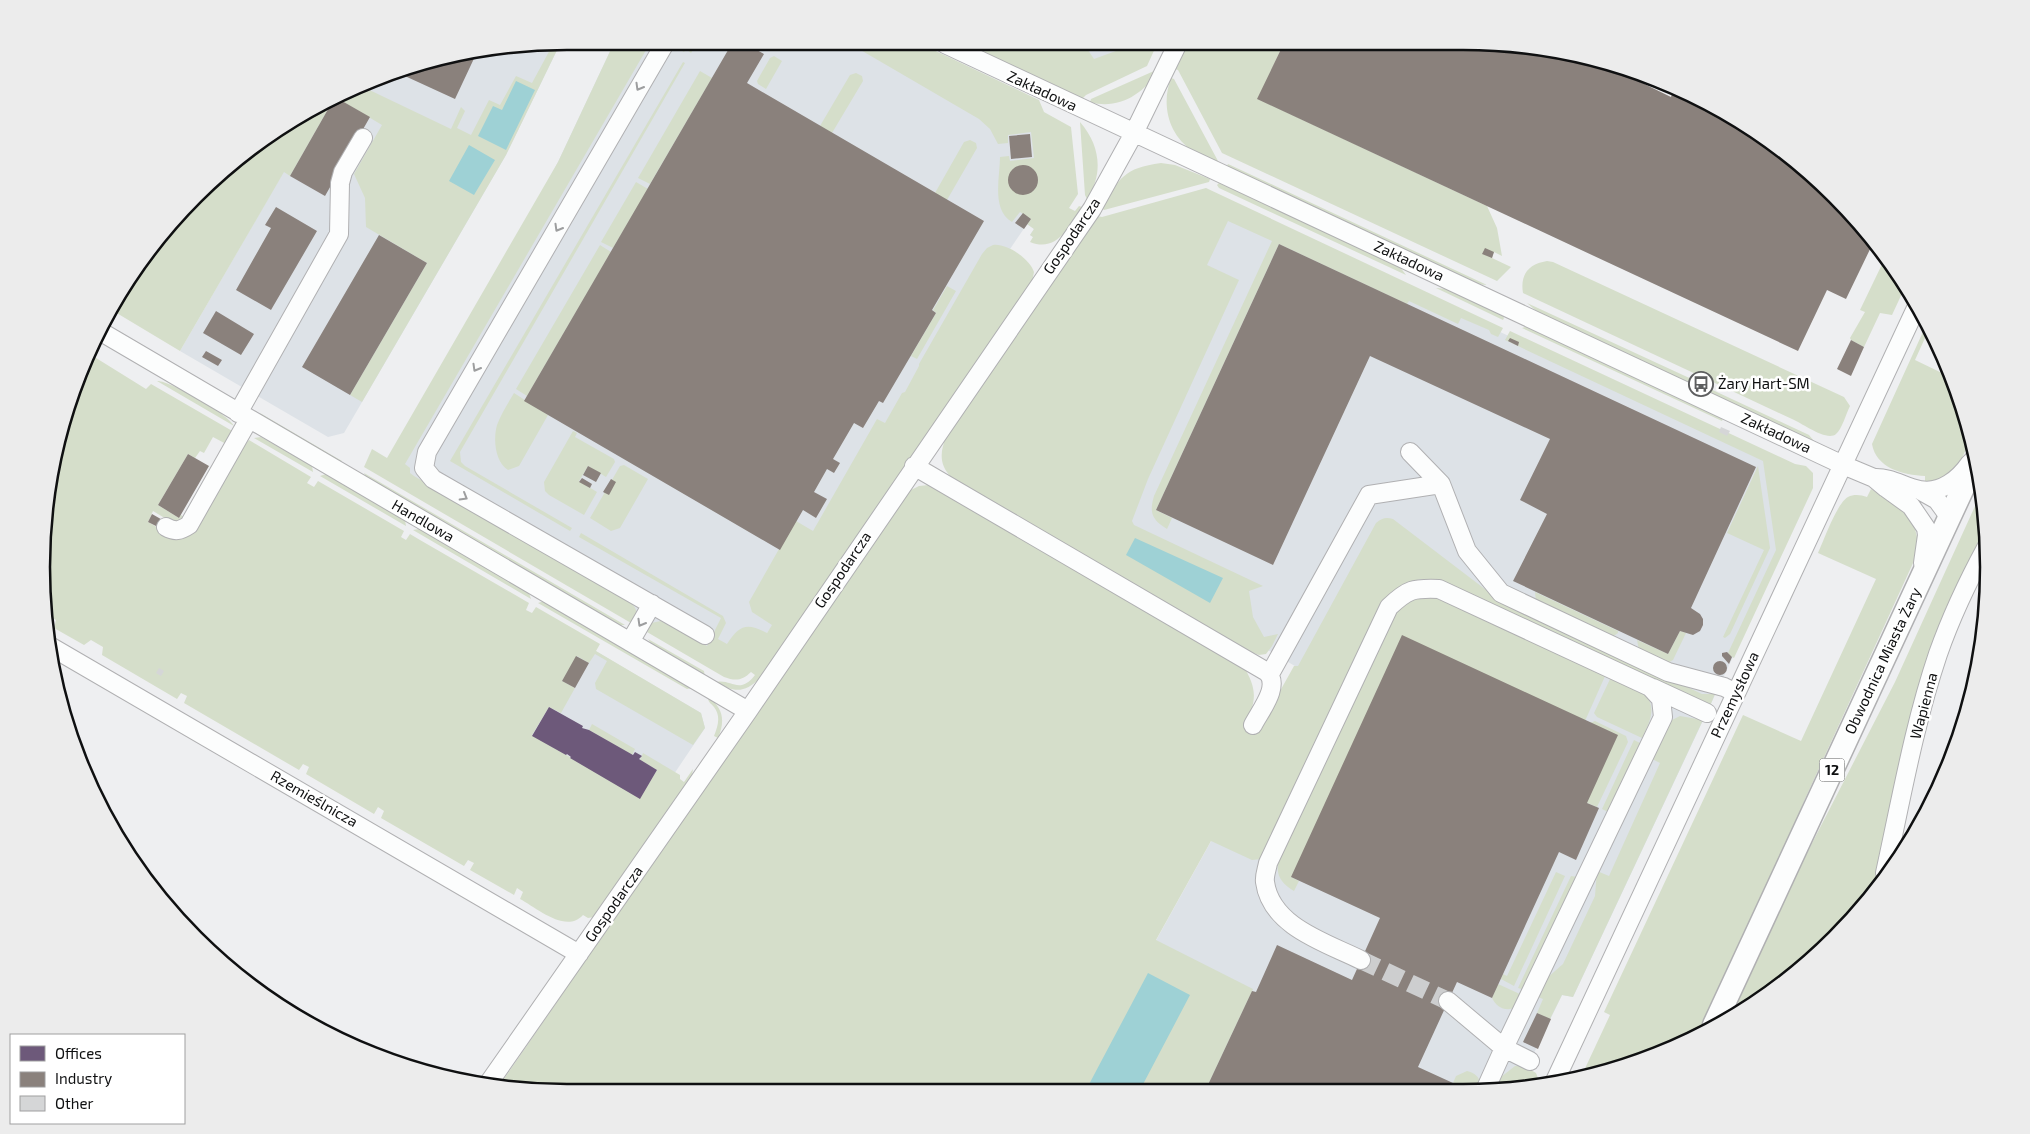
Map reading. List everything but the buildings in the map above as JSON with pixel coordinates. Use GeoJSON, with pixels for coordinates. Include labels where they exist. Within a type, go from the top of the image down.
{"type":"FeatureCollection","features":[{"type":"Feature","properties":{"kind":"main road","name":"Obwodnica Miasta Żary"},"geometry":{"type":"LineString","coordinates":[[1717,1018],[1950,518],[1971,469]]}},
{"type":"Feature","properties":{"kind":"street"},"geometry":{"type":"LineString","coordinates":[[661,50],[427,452],[424,468],[434,479],[705,635]]}},
{"type":"Feature","properties":{"kind":"street","name":"Zakładowa"},"geometry":{"type":"LineString","coordinates":[[958,50],[1874,478],[1912,506],[1931,516],[1950,518]]}},
{"type":"Feature","properties":{"kind":"street","name":"Gospodarcza"},"geometry":{"type":"LineString","coordinates":[[492,1079],[748,711],[914,466],[1092,209],[1134,133],[1175,50]]}},
{"type":"Feature","properties":{"kind":"street"},"geometry":{"type":"LineString","coordinates":[[166,527],[173,530],[181,530],[189,525],[221,456],[244,416],[338,234],[340,183],[343,172],[363,138]]}},
{"type":"Feature","properties":{"kind":"street","name":"Przemysłowa"},"geometry":{"type":"LineString","coordinates":[[1558,1075],[1913,314]]}},
{"type":"Feature","properties":{"kind":"street","name":"Handlowa"},"geometry":{"type":"LineString","coordinates":[[105,334],[748,711]]}},
{"type":"Feature","properties":{"kind":"street"},"geometry":{"type":"LineString","coordinates":[[1410,452],[1441,484],[1467,551],[1501,592],[1668,672],[1724,687],[1736,693]]}},
{"type":"Feature","properties":{"kind":"street"},"geometry":{"type":"LineString","coordinates":[[1921,491],[1939,488],[1953,482],[1970,465]]}},
{"type":"Feature","properties":{"kind":"street"},"geometry":{"type":"LineString","coordinates":[[914,466],[1270,674]]}},
{"type":"Feature","properties":{"kind":"street","name":"Zakładowa"},"geometry":{"type":"LineString","coordinates":[[1874,478],[1890,479],[1921,491],[1937,500],[1950,518]]}},
{"type":"Feature","properties":{"kind":"street"},"geometry":{"type":"LineString","coordinates":[[1253,725],[1272,687],[1270,674],[1369,495],[1441,484]]}},
{"type":"Feature","properties":{"kind":"street","name":"Zakładowa"},"geometry":{"type":"LineString","coordinates":[[1912,506],[1924,522],[1927,535],[1920,581]]}},
{"type":"Feature","properties":{"kind":"street","name":"Wapienna"},"geometry":{"type":"LineString","coordinates":[[1888,861],[1928,686],[1948,628],[1980,561]]}},
{"type":"Feature","properties":{"kind":"street"},"geometry":{"type":"LineString","coordinates":[[1361,960],[1302,932],[1284,918],[1269,898],[1265,880],[1268,863],[1389,607],[1403,593],[1419,588],[1439,589],[1707,713]]}},
{"type":"Feature","properties":{"kind":"street"},"geometry":{"type":"LineString","coordinates":[[630,642],[652,604]]}},
{"type":"Feature","properties":{"kind":"street","name":"Rzemieślnicza"},"geometry":{"type":"LineString","coordinates":[[57,650],[579,954]]}},
{"type":"Feature","properties":{"kind":"street"},"geometry":{"type":"LineString","coordinates":[[1488,1083],[1663,717],[1661,699],[1650,687]]}},
{"type":"Feature","properties":{"kind":"street"},"geometry":{"type":"LineString","coordinates":[[1448,1001],[1504,1048],[1530,1060]]}},
{"type":"Feature","properties":{"kind":"shaded area"},"geometry":{"type":"Polygon","coordinates":[[[557,50],[506,155],[344,433],[328,437],[180,351],[317,114],[369,89],[433,68],[500,54],[557,50]]]}},
{"type":"Feature","properties":{"kind":"shaded area"},"geometry":{"type":"Polygon","coordinates":[[[611,50],[898,50],[1049,121],[1040,242],[1030,235],[1034,229],[1027,224],[1008,252],[1025,263],[737,676],[391,474],[558,162],[611,50]]]}},
{"type":"Feature","properties":{"kind":"shaded area"},"geometry":{"type":"Polygon","coordinates":[[[1013,50],[1139,50],[1071,77],[1013,50]]]}},
{"type":"Feature","properties":{"kind":"shaded area"},"geometry":{"type":"Polygon","coordinates":[[[1205,195],[1804,473],[1763,593],[1573,997],[1562,995],[1522,1078],[1524,1081],[1463,1084],[1076,1084],[1305,672],[1116,560],[1205,195]]]}},
{"type":"Feature","properties":{"kind":"shaded area"},"geometry":{"type":"Polygon","coordinates":[[[575,639],[701,713],[705,728],[641,823],[518,741],[575,639]]]}},
{"type":"Feature","properties":{"kind":"green space"},"geometry":{"type":"Polygon","coordinates":[[[557,50],[506,155],[362,402],[350,395],[427,263],[366,227],[365,198],[354,174],[382,125],[342,101],[368,89],[451,129],[461,107],[465,111],[457,128],[471,135],[489,100],[500,105],[516,76],[532,83],[550,51],[557,50]]]}},
{"type":"Feature","properties":{"kind":"green space"},"geometry":{"type":"Polygon","coordinates":[[[611,50],[646,50],[405,464],[410,468],[410,473],[414,476],[631,603],[637,613],[631,623],[364,467],[372,449],[387,458],[558,162],[611,50]]]}},
{"type":"Feature","properties":{"kind":"green space"},"geometry":{"type":"Polygon","coordinates":[[[861,50],[934,50],[1039,100],[1044,112],[1071,127],[1078,194],[1069,208],[1075,211],[1079,206],[1082,207],[1062,236],[1055,241],[1048,244],[1030,242],[1033,237],[1030,235],[1034,229],[1027,224],[1031,219],[1020,212],[1012,222],[1005,216],[999,201],[1000,157],[1009,156],[1010,161],[1034,158],[1031,132],[1008,135],[1008,143],[998,144],[990,129],[979,119],[861,50]]]}},
{"type":"Feature","properties":{"kind":"green space"},"geometry":{"type":"Polygon","coordinates":[[[976,50],[1088,50],[1094,59],[1119,50],[1154,50],[1147,66],[1086,95],[1081,100],[976,50]]]}},
{"type":"Feature","properties":{"kind":"green space"},"geometry":{"type":"Polygon","coordinates":[[[1184,50],[1281,50],[1258,99],[1487,206],[1497,228],[1502,256],[1494,252],[1492,258],[1511,267],[1497,281],[1222,153],[1178,70],[1175,69],[1184,50]]]}},
{"type":"Feature","properties":{"kind":"green space"},"geometry":{"type":"Polygon","coordinates":[[[774,56],[782,61],[766,89],[758,84],[757,81],[770,58],[774,56]]]}},
{"type":"Feature","properties":{"kind":"green space"},"geometry":{"type":"Polygon","coordinates":[[[683,62],[685,63],[460,452],[461,462],[465,466],[572,528],[570,531],[450,461],[683,62]]]}},
{"type":"Feature","properties":{"kind":"green space"},"geometry":{"type":"Polygon","coordinates":[[[700,71],[712,78],[650,184],[638,178],[700,71]]]}},
{"type":"Feature","properties":{"kind":"green space"},"geometry":{"type":"Polygon","coordinates":[[[1154,71],[1157,72],[1144,88],[1128,99],[1110,104],[1090,102],[1091,99],[1154,71]]]}},
{"type":"Feature","properties":{"kind":"green space"},"geometry":{"type":"Polygon","coordinates":[[[856,73],[862,76],[863,81],[832,133],[820,126],[850,75],[856,73]]]}},
{"type":"Feature","properties":{"kind":"green space"},"geometry":{"type":"Polygon","coordinates":[[[1171,78],[1174,79],[1218,161],[1217,164],[1184,144],[1172,128],[1167,108],[1168,88],[1171,78]]]}},
{"type":"Feature","properties":{"kind":"green space"},"geometry":{"type":"Polygon","coordinates":[[[329,108],[290,176],[284,172],[180,351],[116,313],[119,308],[157,252],[201,201],[252,157],[308,119],[329,108]]]}},
{"type":"Feature","properties":{"kind":"green space"},"geometry":{"type":"Polygon","coordinates":[[[1080,122],[1092,140],[1098,169],[1096,179],[1087,199],[1085,195],[1080,122]]]}},
{"type":"Feature","properties":{"kind":"green space"},"geometry":{"type":"Polygon","coordinates":[[[970,140],[976,143],[977,148],[947,200],[935,193],[964,142],[970,140]]]}},
{"type":"Feature","properties":{"kind":"green space"},"geometry":{"type":"Polygon","coordinates":[[[1161,163],[1175,165],[1210,179],[1209,182],[1104,210],[1102,208],[1113,189],[1124,176],[1139,168],[1161,163]]]}},
{"type":"Feature","properties":{"kind":"green space"},"geometry":{"type":"Polygon","coordinates":[[[1228,164],[1487,285],[1476,284],[1226,168],[1228,164]]]}},
{"type":"Feature","properties":{"kind":"green space"},"geometry":{"type":"Polygon","coordinates":[[[636,182],[648,189],[613,248],[601,242],[636,182]]]}},
{"type":"Feature","properties":{"kind":"green space"},"geometry":{"type":"Polygon","coordinates":[[[1219,183],[1400,267],[1406,275],[1219,188],[1217,185],[1219,183]]]}},
{"type":"Feature","properties":{"kind":"green space"},"geometry":{"type":"Polygon","coordinates":[[[1206,188],[1503,328],[1498,337],[1491,334],[1489,330],[1461,318],[1458,324],[1409,301],[1407,304],[1279,244],[1156,510],[1172,518],[1167,529],[1153,516],[1154,496],[1272,241],[1228,221],[1207,265],[1239,280],[1148,479],[1132,521],[1134,525],[1263,586],[1249,591],[1253,617],[1264,637],[1278,634],[1266,654],[1259,655],[1248,651],[951,477],[944,468],[942,458],[946,437],[1097,216],[1102,217],[1206,188]]]}},
{"type":"Feature","properties":{"kind":"green space"},"geometry":{"type":"Polygon","coordinates":[[[600,245],[611,252],[527,396],[516,389],[600,245]]]}},
{"type":"Feature","properties":{"kind":"green space"},"geometry":{"type":"Polygon","coordinates":[[[993,245],[1011,249],[1023,257],[1034,272],[1032,282],[760,678],[744,689],[734,690],[723,686],[717,682],[740,685],[750,681],[755,675],[751,672],[745,677],[738,679],[724,677],[647,632],[651,623],[661,621],[707,646],[721,618],[579,537],[581,533],[723,616],[726,623],[718,639],[727,644],[744,627],[754,627],[767,633],[772,625],[752,612],[749,602],[779,549],[796,521],[813,531],[877,419],[885,423],[902,393],[905,392],[982,254],[993,245]]]}},
{"type":"Feature","properties":{"kind":"green space"},"geometry":{"type":"Polygon","coordinates":[[[1540,262],[1553,262],[1844,397],[1850,406],[1840,429],[1832,436],[1814,431],[1523,293],[1523,281],[1527,271],[1540,262]]]}},
{"type":"Feature","properties":{"kind":"green space"},"geometry":{"type":"Polygon","coordinates":[[[1882,264],[1902,294],[1892,315],[1880,313],[1864,347],[1850,338],[1865,312],[1860,310],[1882,264]]]}},
{"type":"Feature","properties":{"kind":"green space"},"geometry":{"type":"Polygon","coordinates":[[[947,286],[956,291],[917,359],[911,356],[936,313],[933,310],[947,286]]]}},
{"type":"Feature","properties":{"kind":"green space"},"geometry":{"type":"Polygon","coordinates":[[[1436,288],[1448,289],[1503,315],[1504,318],[1503,320],[1436,288]]]}},
{"type":"Feature","properties":{"kind":"green space"},"geometry":{"type":"Polygon","coordinates":[[[1527,303],[1698,382],[1695,387],[1541,315],[1527,303]]]}},
{"type":"Feature","properties":{"kind":"green space"},"geometry":{"type":"Polygon","coordinates":[[[1528,326],[1723,418],[1722,421],[1522,328],[1528,326]]]}},
{"type":"Feature","properties":{"kind":"green space"},"geometry":{"type":"Polygon","coordinates":[[[1510,331],[1795,464],[1806,466],[1813,473],[1813,488],[1734,658],[1728,653],[1776,550],[1763,461],[1505,340],[1510,331]]]}},
{"type":"Feature","properties":{"kind":"green space"},"geometry":{"type":"Polygon","coordinates":[[[1923,331],[1926,336],[1915,360],[1942,372],[1953,401],[1966,450],[1960,462],[1951,473],[1936,480],[1925,482],[1925,476],[1900,472],[1885,464],[1879,459],[1872,444],[1923,331]]]}},
{"type":"Feature","properties":{"kind":"green space"},"geometry":{"type":"Polygon","coordinates":[[[94,357],[146,389],[151,384],[234,432],[228,445],[213,437],[204,453],[200,451],[195,458],[188,454],[158,505],[179,518],[181,515],[186,519],[173,523],[153,511],[148,522],[173,536],[249,440],[311,477],[307,483],[314,487],[318,481],[404,531],[401,537],[406,540],[410,534],[529,603],[526,610],[532,613],[536,607],[600,644],[596,651],[701,713],[705,728],[693,745],[596,689],[595,683],[607,661],[595,654],[589,663],[577,656],[562,681],[575,688],[561,713],[549,707],[532,735],[640,798],[657,770],[640,760],[643,753],[680,775],[680,779],[684,782],[693,769],[692,775],[594,917],[588,918],[583,915],[576,920],[560,921],[520,899],[523,892],[517,888],[514,895],[470,870],[474,863],[468,860],[464,866],[381,818],[384,811],[378,807],[374,814],[306,774],[309,767],[303,764],[299,770],[184,703],[187,696],[181,693],[177,699],[102,655],[103,647],[91,640],[84,645],[54,628],[56,620],[53,618],[50,567],[54,500],[60,466],[77,401],[94,357]]]}},
{"type":"Feature","properties":{"kind":"green space"},"geometry":{"type":"Polygon","coordinates":[[[157,381],[174,386],[198,399],[222,414],[234,426],[157,381]]]}},
{"type":"Feature","properties":{"kind":"green space"},"geometry":{"type":"Polygon","coordinates":[[[1704,386],[1809,435],[1814,441],[1702,390],[1704,386]]]}},
{"type":"Feature","properties":{"kind":"green space"},"geometry":{"type":"Polygon","coordinates":[[[514,393],[548,415],[519,466],[508,470],[500,462],[496,450],[495,437],[497,425],[514,393]]]}},
{"type":"Feature","properties":{"kind":"green space"},"geometry":{"type":"Polygon","coordinates":[[[260,413],[342,461],[337,461],[263,418],[260,413]]]}},
{"type":"Feature","properties":{"kind":"green space"},"geometry":{"type":"Polygon","coordinates":[[[573,431],[577,433],[575,437],[614,459],[615,462],[606,477],[588,466],[579,481],[597,492],[584,515],[545,491],[544,482],[573,431]]]}},
{"type":"Feature","properties":{"kind":"green space"},"geometry":{"type":"Polygon","coordinates":[[[261,437],[312,466],[313,472],[254,438],[261,437]]]}},
{"type":"Feature","properties":{"kind":"green space"},"geometry":{"type":"Polygon","coordinates":[[[624,465],[648,479],[620,528],[611,531],[590,518],[620,466],[624,465]]]}},
{"type":"Feature","properties":{"kind":"green space"},"geometry":{"type":"Polygon","coordinates":[[[1758,466],[1770,548],[1730,634],[1725,638],[1723,637],[1764,550],[1727,533],[1758,466]]]}},
{"type":"Feature","properties":{"kind":"green space"},"geometry":{"type":"Polygon","coordinates":[[[364,473],[625,625],[617,625],[366,477],[364,473]]]}},
{"type":"Feature","properties":{"kind":"green space"},"geometry":{"type":"Polygon","coordinates":[[[326,474],[405,520],[406,526],[320,476],[326,474]]]}},
{"type":"Feature","properties":{"kind":"green space"},"geometry":{"type":"Polygon","coordinates":[[[929,485],[1242,664],[1251,681],[1254,695],[1251,710],[1244,727],[1256,734],[1294,666],[1298,666],[1376,523],[1386,518],[1393,519],[1494,596],[1702,694],[1715,694],[1710,706],[1441,581],[1416,580],[1402,585],[1395,590],[1383,602],[1261,859],[1252,860],[1211,841],[1156,940],[1253,989],[1208,1084],[567,1084],[503,1080],[909,491],[919,486],[929,485]]]}},
{"type":"Feature","properties":{"kind":"green space"},"geometry":{"type":"Polygon","coordinates":[[[1871,489],[1888,499],[1908,516],[1914,527],[1919,550],[1805,799],[1780,864],[1706,1024],[1661,1045],[1629,1057],[1585,1069],[1610,1015],[1604,1012],[1743,715],[1801,741],[1876,579],[1818,553],[1835,514],[1844,501],[1853,495],[1867,497],[1871,489]]]}},
{"type":"Feature","properties":{"kind":"green space"},"geometry":{"type":"Polygon","coordinates":[[[1976,503],[1979,546],[1902,763],[1874,880],[1829,933],[1804,956],[1778,977],[1735,1007],[1791,884],[1895,682],[1976,503]]]}},
{"type":"Feature","properties":{"kind":"green space"},"geometry":{"type":"Polygon","coordinates":[[[419,529],[529,593],[531,599],[413,530],[419,529]]]}},
{"type":"Feature","properties":{"kind":"green space"},"geometry":{"type":"Polygon","coordinates":[[[1535,592],[1618,631],[1618,633],[1611,638],[1536,602],[1535,592]]]}},
{"type":"Feature","properties":{"kind":"green space"},"geometry":{"type":"Polygon","coordinates":[[[1435,596],[1606,674],[1585,721],[1291,877],[1299,881],[1294,891],[1280,878],[1278,870],[1279,860],[1393,614],[1414,597],[1435,596]]]}},
{"type":"Feature","properties":{"kind":"green space"},"geometry":{"type":"Polygon","coordinates":[[[544,601],[693,688],[687,689],[538,603],[544,601]]]}},
{"type":"Feature","properties":{"kind":"green space"},"geometry":{"type":"Polygon","coordinates":[[[1680,631],[1686,633],[1673,660],[1668,663],[1639,650],[1637,640],[1668,654],[1680,631]]]}},
{"type":"Feature","properties":{"kind":"green space"},"geometry":{"type":"Polygon","coordinates":[[[648,639],[704,671],[705,677],[652,645],[648,639]]]}},
{"type":"Feature","properties":{"kind":"green space"},"geometry":{"type":"Polygon","coordinates":[[[1611,677],[1642,692],[1648,698],[1651,705],[1651,713],[1642,738],[1597,717],[1594,713],[1611,677]]]}},
{"type":"Feature","properties":{"kind":"green space"},"geometry":{"type":"Polygon","coordinates":[[[708,697],[717,706],[722,716],[722,726],[718,738],[714,736],[718,725],[718,714],[709,702],[708,697]]]}},
{"type":"Feature","properties":{"kind":"green space"},"geometry":{"type":"Polygon","coordinates":[[[1680,716],[1703,720],[1573,997],[1562,995],[1550,1019],[1537,1013],[1543,999],[1538,997],[1547,978],[1563,964],[1595,896],[1597,871],[1609,876],[1660,763],[1650,758],[1668,722],[1680,716]]]}},
{"type":"Feature","properties":{"kind":"green space"},"geometry":{"type":"Polygon","coordinates":[[[1595,721],[1626,736],[1628,742],[1597,807],[1585,802],[1590,723],[1595,721]]]}},
{"type":"Feature","properties":{"kind":"green space"},"geometry":{"type":"Polygon","coordinates":[[[592,724],[635,749],[632,755],[589,730],[592,724]]]}},
{"type":"Feature","properties":{"kind":"green space"},"geometry":{"type":"Polygon","coordinates":[[[1634,740],[1640,743],[1608,812],[1602,809],[1634,740]]]}},
{"type":"Feature","properties":{"kind":"green space"},"geometry":{"type":"Polygon","coordinates":[[[1556,872],[1565,876],[1514,986],[1501,979],[1503,974],[1507,976],[1556,872]]]}},
{"type":"Feature","properties":{"kind":"green space"},"geometry":{"type":"Polygon","coordinates":[[[1571,876],[1578,877],[1525,990],[1518,988],[1571,876]]]}},
{"type":"Feature","properties":{"kind":"green space"},"geometry":{"type":"Polygon","coordinates":[[[1498,984],[1522,995],[1517,1007],[1502,1008],[1494,1001],[1492,998],[1498,984]]]}},
{"type":"Feature","properties":{"kind":"green space"},"geometry":{"type":"Polygon","coordinates":[[[1515,1066],[1524,1066],[1536,1073],[1538,1079],[1498,1083],[1501,1077],[1515,1066]]]}},
{"type":"Feature","properties":{"kind":"green space"},"geometry":{"type":"Polygon","coordinates":[[[1467,1071],[1478,1077],[1480,1084],[1455,1084],[1453,1083],[1456,1076],[1467,1071]]]}},
{"type":"Feature","properties":{"kind":"water"},"geometry":{"type":"Polygon","coordinates":[[[516,81],[535,90],[506,150],[478,136],[493,106],[502,110],[516,81]]]}},
{"type":"Feature","properties":{"kind":"water"},"geometry":{"type":"Polygon","coordinates":[[[469,145],[495,160],[474,195],[449,181],[469,145]]]}},
{"type":"Feature","properties":{"kind":"water"},"geometry":{"type":"Polygon","coordinates":[[[1135,538],[1223,578],[1210,603],[1126,555],[1135,538]]]}},
{"type":"Feature","properties":{"kind":"water"},"geometry":{"type":"Polygon","coordinates":[[[1148,973],[1190,995],[1143,1084],[1089,1084],[1148,973]]]}},
{"type":"Feature","properties":{"kind":"tunnel"},"geometry":{"type":"LineString","coordinates":[[1361,960],[1448,1001]]}},
{"type":"Feature","properties":{"kind":"place","name":"Żary Hart-SM"},"geometry":{"type":"Point","coordinates":[1701,384]}}]}
